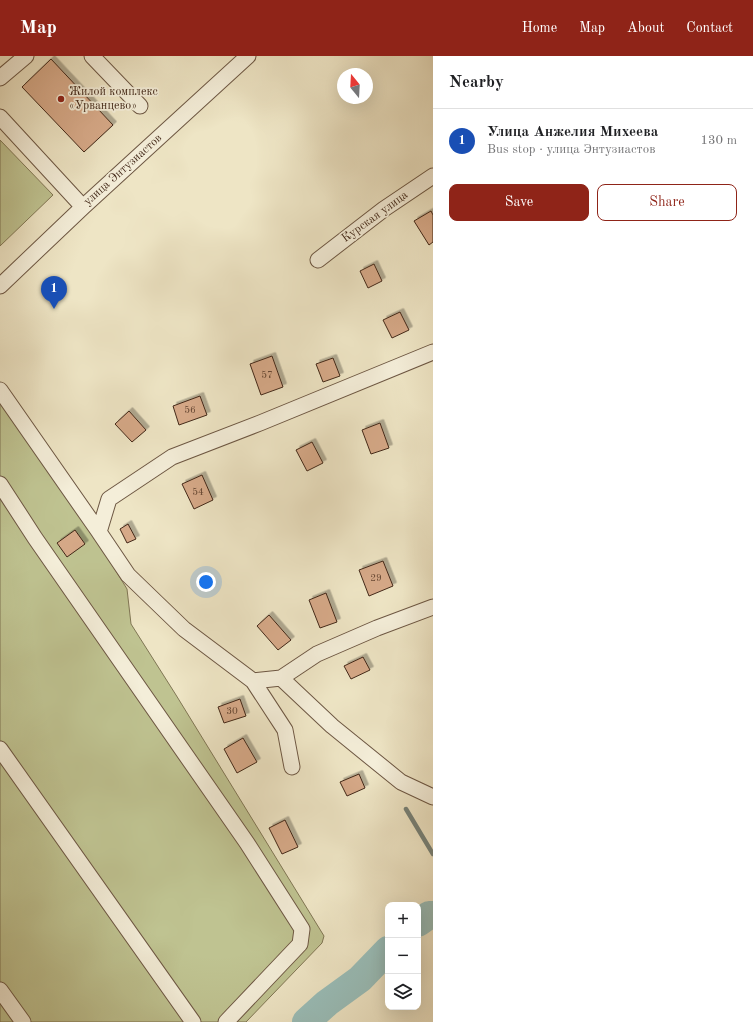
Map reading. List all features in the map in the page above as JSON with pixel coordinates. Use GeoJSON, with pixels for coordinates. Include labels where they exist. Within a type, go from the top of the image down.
{"type":"FeatureCollection","features":[{"type":"Feature","properties":{"kind":"street"},"geometry":{"type":"LineString","coordinates":[[0,78],[26,56]]}},
{"type":"Feature","properties":{"kind":"street"},"geometry":{"type":"LineString","coordinates":[[92,56],[140,106]]}},
{"type":"Feature","properties":{"kind":"street","name":"улица Энтузиастов"},"geometry":{"type":"LineString","coordinates":[[0,286],[83,207],[248,56]]}},
{"type":"Feature","properties":{"kind":"street"},"geometry":{"type":"LineString","coordinates":[[0,117],[83,207]]}},
{"type":"Feature","properties":{"kind":"street","name":"Курская улица"},"geometry":{"type":"LineString","coordinates":[[318,260],[384,209],[433,176]]}},
{"type":"Feature","properties":{"kind":"street"},"geometry":{"type":"LineString","coordinates":[[99,532],[109,499],[172,457],[260,423],[433,352]]}},
{"type":"Feature","properties":{"kind":"street"},"geometry":{"type":"LineString","coordinates":[[0,390],[128,575],[184,629],[253,681],[285,730],[292,768]]}},
{"type":"Feature","properties":{"kind":"street"},"geometry":{"type":"LineString","coordinates":[[0,484],[35,538],[247,843],[302,930],[300,944],[226,1022]]}},
{"type":"Feature","properties":{"kind":"street"},"geometry":{"type":"LineString","coordinates":[[253,681],[281,678],[317,654],[377,628],[433,607]]}},
{"type":"Feature","properties":{"kind":"street"},"geometry":{"type":"LineString","coordinates":[[281,678],[332,726],[401,782],[433,797]]}},
{"type":"Feature","properties":{"kind":"street"},"geometry":{"type":"LineString","coordinates":[[0,749],[192,1022]]}},
{"type":"Feature","properties":{"kind":"street"},"geometry":{"type":"LineString","coordinates":[[0,990],[23,1022]]}},
{"type":"Feature","properties":{"kind":"green space"},"geometry":{"type":"Polygon","coordinates":[[[0,140],[53,195],[0,246],[0,140]]]}},
{"type":"Feature","properties":{"kind":"green space"},"geometry":{"type":"Polygon","coordinates":[[[0,397],[75,504],[127,589],[131,624],[324,936],[322,943],[246,1022],[0,1022],[0,397]]]}},
{"type":"Feature","properties":{"kind":"building","name":"Жилой комплекс «Урванцево»"},"geometry":{"type":"Polygon","coordinates":[[[51,59],[113,125],[84,152],[22,87],[51,59]]]}},
{"type":"Feature","properties":{"kind":"building"},"geometry":{"type":"Polygon","coordinates":[[[431,211],[433,215],[433,242],[429,245],[414,221],[431,211]]]}},
{"type":"Feature","properties":{"kind":"building"},"geometry":{"type":"Polygon","coordinates":[[[374,264],[382,281],[368,288],[360,271],[374,264]]]}},
{"type":"Feature","properties":{"kind":"building"},"geometry":{"type":"Polygon","coordinates":[[[400,312],[409,330],[392,338],[383,320],[400,312]]]}},
{"type":"Feature","properties":{"kind":"building"},"geometry":{"type":"Polygon","coordinates":[[[272,356],[283,387],[261,395],[250,364],[272,356]]]}},
{"type":"Feature","properties":{"kind":"building"},"geometry":{"type":"Polygon","coordinates":[[[333,358],[340,376],[323,382],[316,364],[333,358]]]}},
{"type":"Feature","properties":{"kind":"building"},"geometry":{"type":"Polygon","coordinates":[[[200,396],[207,415],[179,425],[173,406],[200,396]]]}},
{"type":"Feature","properties":{"kind":"building"},"geometry":{"type":"Polygon","coordinates":[[[129,411],[146,430],[132,442],[115,424],[129,411]]]}},
{"type":"Feature","properties":{"kind":"building"},"geometry":{"type":"Polygon","coordinates":[[[380,423],[389,448],[371,454],[362,430],[380,423]]]}},
{"type":"Feature","properties":{"kind":"building"},"geometry":{"type":"Polygon","coordinates":[[[312,442],[323,463],[307,471],[296,450],[312,442]]]}},
{"type":"Feature","properties":{"kind":"building"},"geometry":{"type":"Polygon","coordinates":[[[202,475],[213,500],[194,509],[182,484],[202,475]]]}},
{"type":"Feature","properties":{"kind":"building"},"geometry":{"type":"Polygon","coordinates":[[[128,524],[136,539],[127,543],[120,529],[128,524]]]}},
{"type":"Feature","properties":{"kind":"building"},"geometry":{"type":"Polygon","coordinates":[[[75,530],[85,544],[67,557],[57,543],[75,530]]]}},
{"type":"Feature","properties":{"kind":"building"},"geometry":{"type":"Polygon","coordinates":[[[383,561],[393,586],[369,596],[359,570],[383,561]]]}},
{"type":"Feature","properties":{"kind":"building"},"geometry":{"type":"Polygon","coordinates":[[[326,593],[337,622],[320,628],[309,600],[326,593]]]}},
{"type":"Feature","properties":{"kind":"building"},"geometry":{"type":"Polygon","coordinates":[[[269,615],[291,640],[278,650],[257,626],[269,615]]]}},
{"type":"Feature","properties":{"kind":"building"},"geometry":{"type":"Polygon","coordinates":[[[363,657],[370,670],[351,679],[344,666],[363,657]]]}},
{"type":"Feature","properties":{"kind":"building"},"geometry":{"type":"Polygon","coordinates":[[[240,699],[246,716],[224,723],[218,707],[240,699]]]}},
{"type":"Feature","properties":{"kind":"building"},"geometry":{"type":"Polygon","coordinates":[[[243,738],[257,762],[237,773],[224,749],[243,738]]]}},
{"type":"Feature","properties":{"kind":"building"},"geometry":{"type":"Polygon","coordinates":[[[359,774],[365,788],[347,796],[340,782],[359,774]]]}},
{"type":"Feature","properties":{"kind":"building"},"geometry":{"type":"Polygon","coordinates":[[[285,820],[298,847],[282,854],[269,828],[285,820]]]}},
{"type":"Feature","properties":{"kind":"waterway"},"geometry":{"type":"LineString","coordinates":[[406,809],[433,854]]}},
{"type":"Feature","properties":{"kind":"waterway"},"geometry":{"type":"LineString","coordinates":[[421,921],[429,915],[433,915]]}},
{"type":"Feature","properties":{"kind":"waterway"},"geometry":{"type":"LineString","coordinates":[[306,1022],[327,1003],[360,979],[385,953]]}},
{"type":"Feature","properties":{"kind":"place","name":"Жилой комплекс «Урванцево»"},"geometry":{"type":"Point","coordinates":[61,99]}},
{"type":"Feature","properties":{"kind":"place","name":"Улица Анжелия Михеева"},"geometry":{"type":"Point","coordinates":[54,309]}}]}
